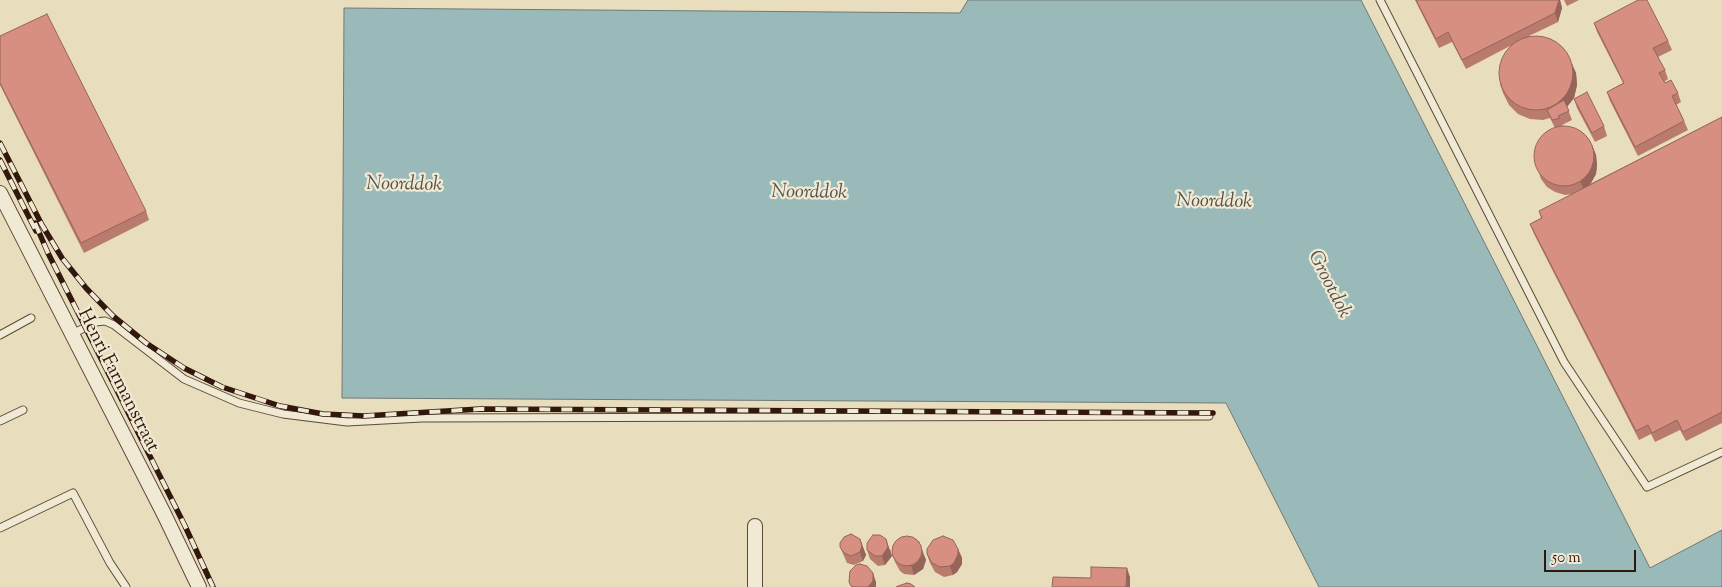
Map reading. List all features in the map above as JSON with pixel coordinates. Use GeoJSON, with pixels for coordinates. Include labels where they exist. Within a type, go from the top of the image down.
{"type":"FeatureCollection","features":[{"type":"Feature","properties":{"kind":"street","name":"Henri Farmanstraat"},"geometry":{"type":"LineString","coordinates":[[0,193],[160,506],[199,587]]}},
{"type":"Feature","properties":{"kind":"street"},"geometry":{"type":"LineString","coordinates":[[755,526],[755,587]]}},
{"type":"Feature","properties":{"kind":"lane"},"geometry":{"type":"LineString","coordinates":[[1380,0],[1564,362],[1647,487],[1722,452]]}},
{"type":"Feature","properties":{"kind":"lane"},"geometry":{"type":"LineString","coordinates":[[0,334],[32,318]]}},
{"type":"Feature","properties":{"kind":"lane"},"geometry":{"type":"LineString","coordinates":[[72,334],[96,322],[105,321],[114,325],[184,379],[239,403],[283,414],[347,422],[422,418],[1209,416]]}},
{"type":"Feature","properties":{"kind":"lane"},"geometry":{"type":"LineString","coordinates":[[0,421],[23,410]]}},
{"type":"Feature","properties":{"kind":"lane"},"geometry":{"type":"LineString","coordinates":[[0,528],[73,493],[110,563],[126,587]]}},
{"type":"Feature","properties":{"kind":"water"},"geometry":{"type":"Polygon","coordinates":[[[968,0],[1361,0],[1650,568],[1722,530],[1722,587],[1319,587],[1226,403],[342,398],[344,8],[960,13],[968,0]]]}},
{"type":"Feature","properties":{"kind":"building"},"geometry":{"type":"Polygon","coordinates":[[[1416,0],[1559,0],[1555,13],[1462,60],[1448,32],[1436,39],[1416,0]]]}},
{"type":"Feature","properties":{"kind":"building"},"geometry":{"type":"Polygon","coordinates":[[[1638,0],[1647,0],[1668,41],[1653,48],[1665,70],[1659,73],[1665,83],[1671,80],[1678,93],[1672,96],[1684,121],[1635,147],[1607,92],[1624,83],[1594,23],[1638,0]]]}},
{"type":"Feature","properties":{"kind":"building"},"geometry":{"type":"Polygon","coordinates":[[[47,14],[146,211],[81,243],[0,83],[0,36],[47,14]]]}},
{"type":"Feature","properties":{"kind":"building"},"geometry":{"type":"Polygon","coordinates":[[[1529,36],[1543,36],[1557,42],[1567,52],[1573,66],[1573,80],[1567,94],[1557,104],[1543,110],[1529,110],[1515,104],[1505,94],[1499,80],[1499,66],[1505,52],[1515,42],[1529,36]]]}},
{"type":"Feature","properties":{"kind":"building"},"geometry":{"type":"Polygon","coordinates":[[[1587,92],[1604,126],[1592,133],[1574,99],[1587,92]]]}},
{"type":"Feature","properties":{"kind":"building"},"geometry":{"type":"Polygon","coordinates":[[[1564,100],[1569,111],[1558,116],[1560,118],[1552,120],[1547,110],[1564,100]]]}},
{"type":"Feature","properties":{"kind":"building"},"geometry":{"type":"Polygon","coordinates":[[[1722,117],[1722,412],[1683,432],[1677,420],[1652,433],[1648,425],[1636,431],[1530,224],[1542,218],[1539,211],[1722,117]]]}},
{"type":"Feature","properties":{"kind":"building"},"geometry":{"type":"Polygon","coordinates":[[[1564,126],[1580,131],[1585,135],[1589,140],[1594,156],[1589,172],[1585,177],[1580,181],[1564,186],[1548,181],[1543,177],[1539,172],[1534,156],[1539,140],[1543,135],[1548,131],[1564,126]]]}},
{"type":"Feature","properties":{"kind":"building"},"geometry":{"type":"Polygon","coordinates":[[[851,534],[860,539],[862,546],[860,552],[851,556],[844,553],[840,543],[844,537],[851,534]]]}},
{"type":"Feature","properties":{"kind":"building"},"geometry":{"type":"Polygon","coordinates":[[[873,535],[880,535],[886,539],[888,547],[882,556],[875,556],[867,550],[867,543],[873,535]]]}},
{"type":"Feature","properties":{"kind":"building"},"geometry":{"type":"Polygon","coordinates":[[[907,536],[913,537],[921,545],[921,557],[913,565],[907,566],[901,565],[893,557],[892,551],[893,545],[901,537],[907,536]]]}},
{"type":"Feature","properties":{"kind":"building"},"geometry":{"type":"Polygon","coordinates":[[[943,536],[953,540],[958,549],[958,554],[954,563],[950,566],[940,567],[932,563],[927,554],[927,549],[933,540],[943,536]]]}},
{"type":"Feature","properties":{"kind":"building"},"geometry":{"type":"Polygon","coordinates":[[[860,564],[867,566],[873,573],[873,581],[868,587],[854,587],[849,582],[850,571],[860,564]]]}},
{"type":"Feature","properties":{"kind":"building"},"geometry":{"type":"Polygon","coordinates":[[[1091,567],[1127,568],[1126,587],[1052,587],[1053,577],[1091,578],[1091,567]]]}},
{"type":"Feature","properties":{"kind":"building"},"geometry":{"type":"Polygon","coordinates":[[[907,583],[915,587],[896,587],[898,586],[907,583]]]}},
{"type":"Feature","properties":{"kind":"railway"},"geometry":{"type":"LineString","coordinates":[[0,143],[42,225],[62,258],[86,288],[113,316],[146,343],[184,368],[222,387],[280,406],[323,414],[364,416],[480,409],[1213,413]]}},
{"type":"Feature","properties":{"kind":"railway"},"geometry":{"type":"LineString","coordinates":[[0,160],[36,231]]}},
{"type":"Feature","properties":{"kind":"railway"},"geometry":{"type":"LineString","coordinates":[[35,223],[48,253],[185,526],[213,587]]}},
{"type":"Feature","properties":{"kind":"water label","name":"Noorddok"},"geometry":{"type":"Point","coordinates":[404,186]}},
{"type":"Feature","properties":{"kind":"water label","name":"Noorddok"},"geometry":{"type":"Point","coordinates":[809,194]}},
{"type":"Feature","properties":{"kind":"water label","name":"Noorddok"},"geometry":{"type":"Point","coordinates":[1214,203]}},
{"type":"Feature","properties":{"kind":"water label","name":"Grootdok"},"geometry":{"type":"Point","coordinates":[1328,285]}}]}
